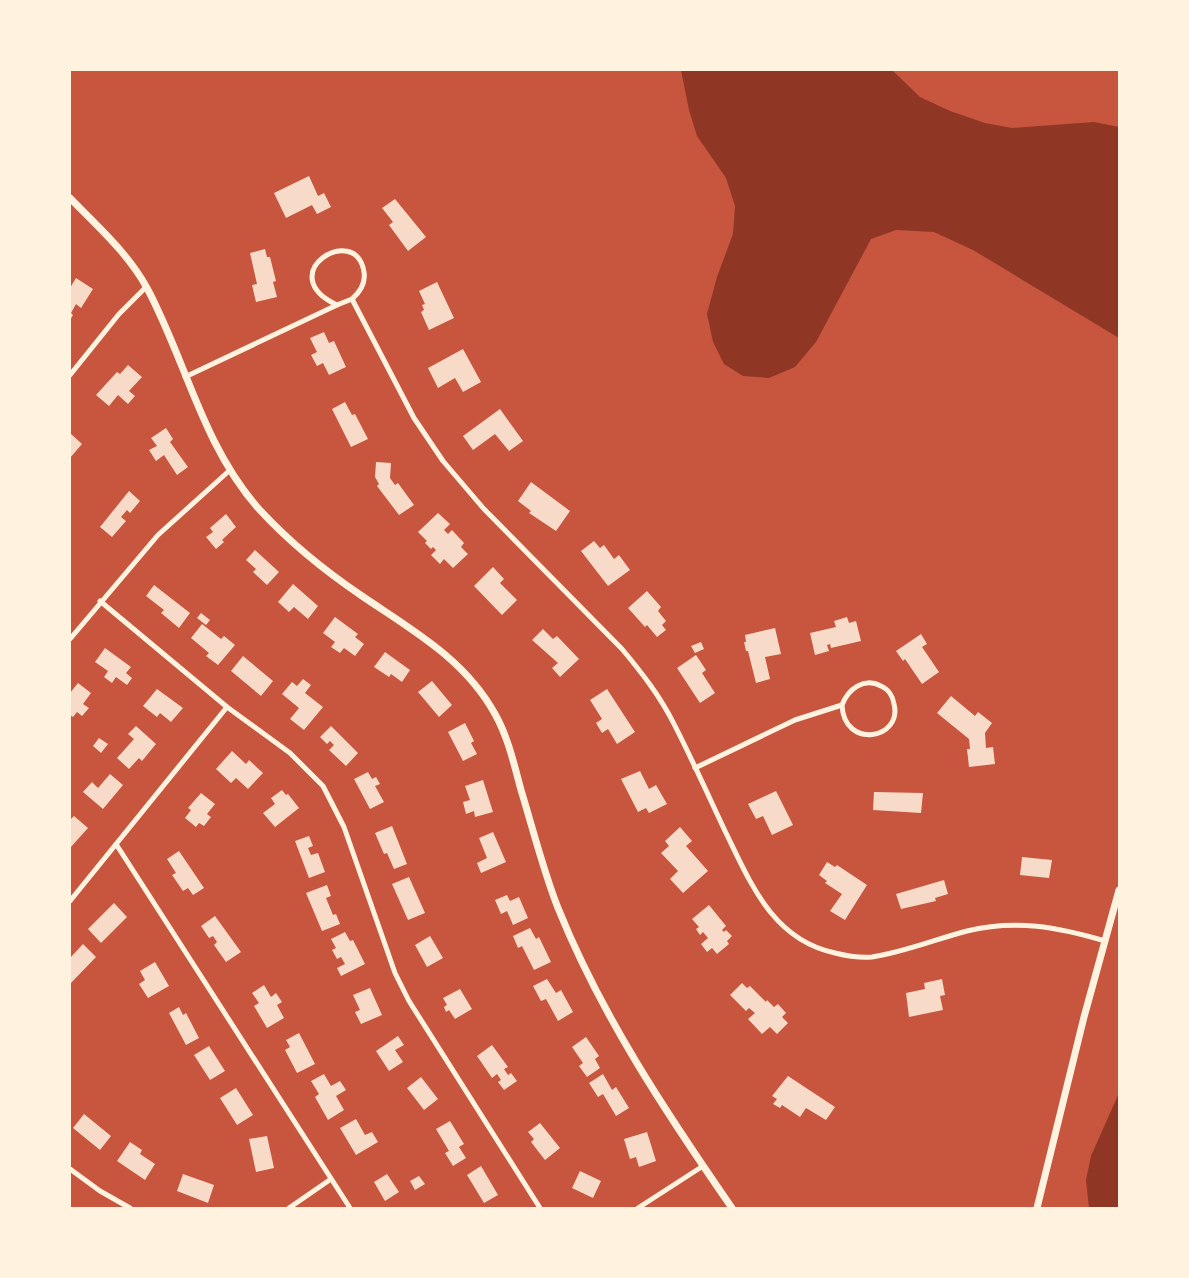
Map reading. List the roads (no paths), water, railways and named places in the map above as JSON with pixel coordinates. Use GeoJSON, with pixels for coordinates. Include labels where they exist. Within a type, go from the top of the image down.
{"type":"FeatureCollection","features":[{"type":"Feature","properties":{"kind":"street"},"geometry":{"type":"LineString","coordinates":[[70,198],[111,240],[146,287],[205,425],[230,470],[258,507],[301,550],[361,596],[437,647],[461,667],[481,690],[497,717],[509,745],[542,864],[576,949],[619,1030],[703,1166],[732,1208]]}},
{"type":"Feature","properties":{"kind":"street"},"geometry":{"type":"LineString","coordinates":[[185,377],[352,299],[363,286],[364,269],[354,255],[346,252],[329,252],[316,264],[313,280],[320,295],[337,305]]}},
{"type":"Feature","properties":{"kind":"street"},"geometry":{"type":"LineString","coordinates":[[70,374],[119,314],[146,287]]}},
{"type":"Feature","properties":{"kind":"street"},"geometry":{"type":"LineString","coordinates":[[352,299],[414,418],[443,461],[484,510],[622,649],[642,672],[674,723],[758,898],[789,933],[815,948],[846,956],[871,957],[967,931],[1020,924],[1055,928],[1104,941]]}},
{"type":"Feature","properties":{"kind":"street"},"geometry":{"type":"LineString","coordinates":[[70,639],[100,601],[158,535],[230,470]]}},
{"type":"Feature","properties":{"kind":"street"},"geometry":{"type":"LineString","coordinates":[[100,601],[227,707],[290,753],[323,786],[347,834],[395,973],[409,1001],[540,1208]]}},
{"type":"Feature","properties":{"kind":"street"},"geometry":{"type":"LineString","coordinates":[[873,683],[888,691],[895,706],[895,714],[886,730],[878,734],[860,734],[846,723],[842,705],[845,697],[857,686],[873,683]]}},
{"type":"Feature","properties":{"kind":"street"},"geometry":{"type":"LineString","coordinates":[[695,768],[795,720],[842,705]]}},
{"type":"Feature","properties":{"kind":"street"},"geometry":{"type":"LineString","coordinates":[[70,901],[227,707]]}},
{"type":"Feature","properties":{"kind":"street"},"geometry":{"type":"LineString","coordinates":[[116,844],[350,1208]]}},
{"type":"Feature","properties":{"kind":"street"},"geometry":{"type":"LineString","coordinates":[[1037,1208],[1104,941],[1119,890]]}},
{"type":"Feature","properties":{"kind":"street"},"geometry":{"type":"LineString","coordinates":[[638,1208],[703,1166]]}},
{"type":"Feature","properties":{"kind":"street"},"geometry":{"type":"LineString","coordinates":[[70,1169],[100,1191],[130,1208]]}},
{"type":"Feature","properties":{"kind":"street"},"geometry":{"type":"LineString","coordinates":[[289,1208],[331,1179]]}}]}
